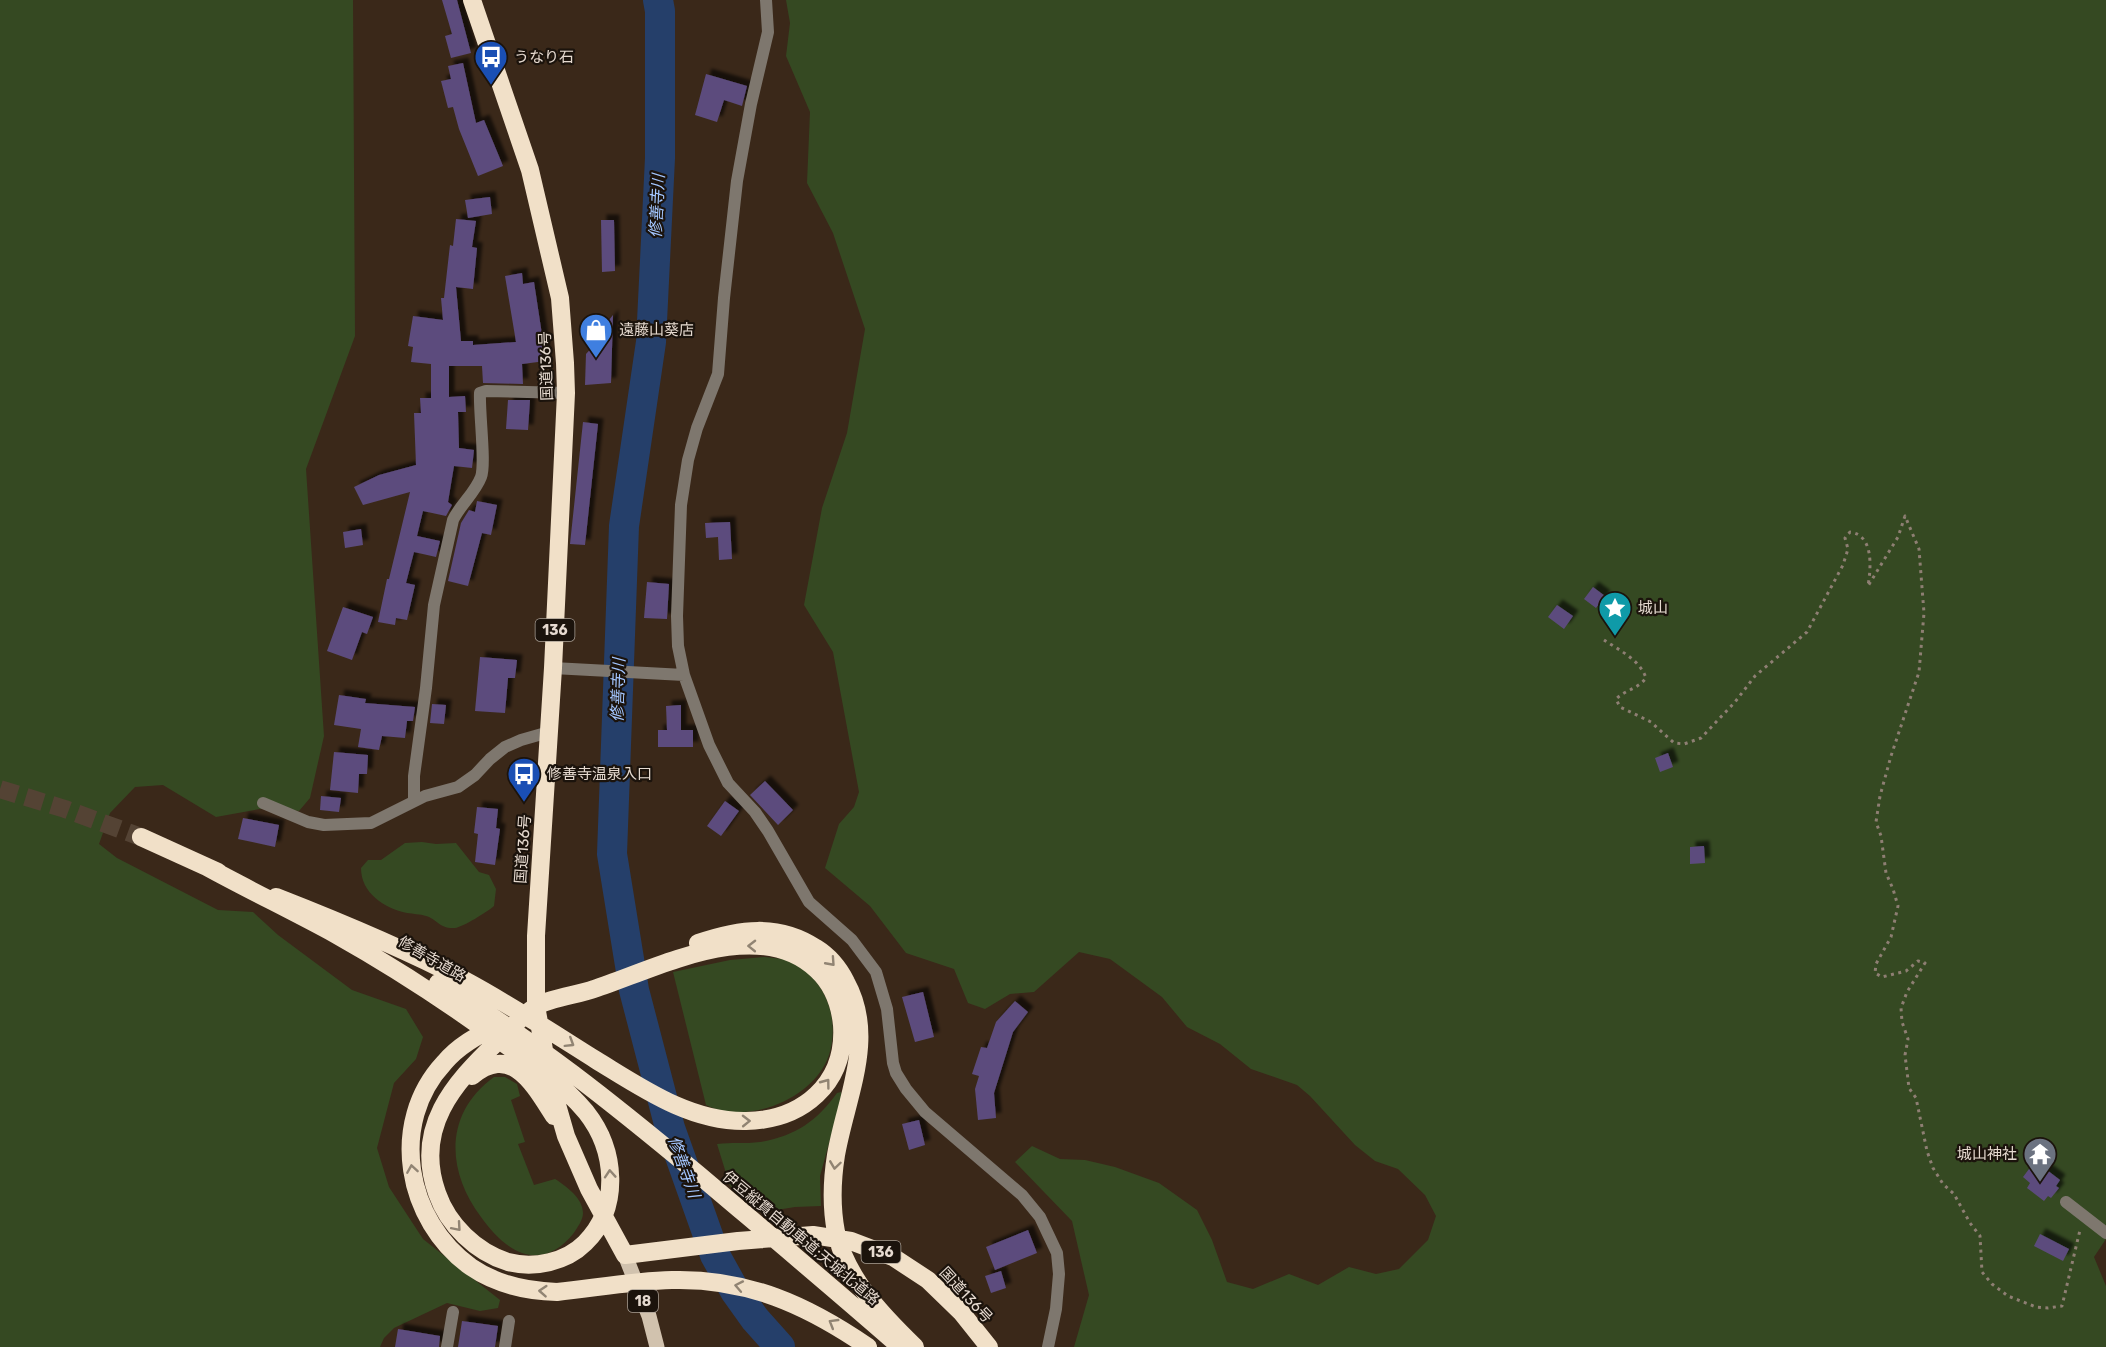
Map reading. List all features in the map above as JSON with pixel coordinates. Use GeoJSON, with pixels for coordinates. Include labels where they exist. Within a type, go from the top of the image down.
{"type":"FeatureCollection","features":[{"type":"Feature","properties":{"kind":"highway","name":"国道136号"},"geometry":{"type":"LineString","coordinates":[[472,0],[530,170],[560,298],[566,393],[561,668],[549,732],[536,936],[536,1006],[549,1077],[566,1136],[589,1189],[625,1256],[738,1241],[813,1235],[850,1241],[902,1262],[928,1280],[961,1312],[990,1347]]}},
{"type":"Feature","properties":{"kind":"highway"},"geometry":{"type":"LineString","coordinates":[[141,837],[276,897],[352,927],[459,994],[670,1103],[700,1114],[726,1120],[753,1121],[780,1116],[812,1100],[833,1074],[842,1044],[840,1011],[827,981],[802,958],[772,947],[754,945],[720,948],[661,960]]}},
{"type":"Feature","properties":{"kind":"highway"},"geometry":{"type":"LineString","coordinates":[[207,867],[333,933],[395,969],[459,994],[533,1064],[573,1098],[597,1128],[604,1146],[611,1180],[606,1211],[599,1226],[577,1250],[545,1263],[529,1265],[511,1263],[493,1256],[477,1247],[464,1235],[443,1208],[431,1174],[430,1156],[437,1116],[446,1099],[472,1066],[536,1006]]}},
{"type":"Feature","properties":{"kind":"highway"},"geometry":{"type":"LineString","coordinates":[[868,1347],[824,1318],[794,1304],[744,1286],[694,1280],[671,1280],[557,1292],[539,1291],[504,1284],[472,1268],[445,1245],[425,1214],[417,1193],[410,1157],[413,1120],[418,1104],[434,1075],[443,1063],[471,1039],[536,1006],[725,934],[761,929],[793,936],[808,943],[822,952],[843,976],[856,1004],[860,1020],[855,1073],[836,1155],[832,1193],[836,1231],[850,1268],[879,1309],[915,1347]]}},
{"type":"Feature","properties":{"kind":"highway","name":"修善寺道路"},"geometry":{"type":"LineString","coordinates":[[459,994],[580,1078],[677,1157]]}},
{"type":"Feature","properties":{"kind":"highway"},"geometry":{"type":"LineString","coordinates":[[446,1099],[474,1073],[486,1066],[504,1064],[523,1072],[530,1079],[566,1136]]}},
{"type":"Feature","properties":{"kind":"highway","name":"伊豆縦貫自動車道;天城北道路"},"geometry":{"type":"LineString","coordinates":[[677,1157],[901,1347]]}},
{"type":"Feature","properties":{"kind":"main road","name":"18"},"geometry":{"type":"LineString","coordinates":[[625,1256],[649,1316],[657,1347]]}},
{"type":"Feature","properties":{"kind":"street"},"geometry":{"type":"LineString","coordinates":[[766,0],[768,32],[751,104],[737,181],[718,374],[697,428],[688,460],[681,505],[677,616],[678,646],[684,675],[709,745],[728,783],[755,812],[768,831],[809,903],[852,939],[876,972],[887,1009],[892,1063],[906,1089],[925,1112],[1022,1195],[1040,1217],[1057,1253],[1059,1274],[1056,1309],[1048,1347]]}},
{"type":"Feature","properties":{"kind":"street"},"geometry":{"type":"LineString","coordinates":[[414,801],[414,776],[434,605],[453,520],[475,489],[483,472],[480,393],[486,391],[566,393]]}},
{"type":"Feature","properties":{"kind":"street"},"geometry":{"type":"LineString","coordinates":[[561,668],[684,675]]}},
{"type":"Feature","properties":{"kind":"street"},"geometry":{"type":"LineString","coordinates":[[263,803],[308,822],[324,825],[370,823],[435,792],[458,787],[475,775],[505,747],[549,732]]}},
{"type":"Feature","properties":{"kind":"street"},"geometry":{"type":"LineString","coordinates":[[2066,1202],[2106,1233]]}},
{"type":"Feature","properties":{"kind":"street"},"geometry":{"type":"LineString","coordinates":[[447,1347],[453,1312]]}},
{"type":"Feature","properties":{"kind":"street"},"geometry":{"type":"LineString","coordinates":[[505,1347],[509,1321]]}},
{"type":"Feature","properties":{"kind":"path"},"geometry":{"type":"LineString","coordinates":[[1604,640],[1632,659],[1643,669],[1646,678],[1634,688],[1622,692],[1616,699],[1620,707],[1651,723],[1674,743],[1684,744],[1701,738],[1736,702],[1755,676],[1807,632],[1843,565],[1848,549],[1845,538],[1850,532],[1857,533],[1866,542],[1871,566],[1868,586],[1898,537],[1905,516],[1918,549],[1924,612],[1919,672],[1891,756],[1880,796],[1876,822],[1881,837],[1886,873],[1898,906],[1891,937],[1876,964],[1875,973],[1882,977],[1906,971],[1918,961],[1925,963],[1907,992],[1901,1008],[1902,1022],[1908,1039],[1905,1055],[1909,1088],[1916,1098],[1927,1151],[1933,1168],[1943,1184],[1954,1194],[1980,1236],[1982,1272],[1992,1284],[2008,1296],[2036,1307],[2062,1306],[2079,1233],[2086,1217]]}},
{"type":"Feature","properties":{"kind":"green space"},"geometry":{"type":"Polygon","coordinates":[[[0,0],[353,0],[355,336],[306,469],[324,736],[310,798],[299,811],[271,807],[216,817],[163,785],[135,787],[110,813],[99,844],[117,858],[218,910],[253,912],[278,935],[352,990],[406,1009],[423,1037],[416,1059],[394,1083],[377,1148],[389,1187],[423,1239],[500,1300],[498,1308],[480,1311],[447,1303],[394,1328],[384,1338],[380,1347],[0,1347],[0,0]]]}},
{"type":"Feature","properties":{"kind":"green space"},"geometry":{"type":"Polygon","coordinates":[[[786,0],[2106,0],[2106,1239],[2094,1257],[2106,1286],[2106,1347],[1074,1347],[1089,1295],[1072,1221],[1015,1162],[1032,1146],[1060,1159],[1085,1160],[1115,1167],[1159,1183],[1197,1210],[1212,1240],[1227,1282],[1253,1289],[1289,1274],[1318,1285],[1349,1267],[1376,1274],[1399,1269],[1428,1240],[1436,1216],[1425,1195],[1398,1169],[1375,1161],[1355,1145],[1297,1085],[1251,1069],[1220,1044],[1187,1027],[1162,997],[1110,959],[1079,952],[1034,992],[1010,994],[985,1009],[968,1003],[954,969],[906,953],[870,906],[825,868],[839,824],[854,807],[859,792],[833,652],[804,605],[822,508],[847,433],[865,329],[833,233],[807,183],[810,112],[786,56],[790,23],[786,0]]]}},
{"type":"Feature","properties":{"kind":"green space"},"geometry":{"type":"Polygon","coordinates":[[[405,843],[456,843],[479,872],[489,875],[496,889],[494,906],[463,925],[450,928],[426,916],[398,911],[375,898],[365,885],[361,868],[368,860],[381,860],[405,843]]]}},
{"type":"Feature","properties":{"kind":"green space"},"geometry":{"type":"Polygon","coordinates":[[[764,957],[787,960],[811,976],[820,987],[831,1012],[833,1026],[829,1055],[821,1071],[794,1096],[759,1110],[722,1111],[706,1105],[673,972],[730,960],[764,957]]]}},
{"type":"Feature","properties":{"kind":"green space"},"geometry":{"type":"Polygon","coordinates":[[[494,1077],[505,1077],[517,1084],[520,1096],[511,1100],[525,1142],[518,1144],[534,1185],[555,1179],[573,1193],[582,1208],[580,1224],[573,1234],[557,1249],[544,1254],[522,1253],[499,1238],[489,1228],[469,1199],[461,1181],[456,1143],[459,1125],[466,1108],[478,1091],[494,1077]]]}},
{"type":"Feature","properties":{"kind":"green space"},"geometry":{"type":"Polygon","coordinates":[[[841,1092],[842,1096],[820,1176],[821,1206],[764,1212],[730,1186],[717,1144],[760,1142],[794,1132],[813,1120],[837,1093],[841,1092]]]}},
{"type":"Feature","properties":{"kind":"building"},"geometry":{"type":"Polygon","coordinates":[[[442,0],[457,0],[471,53],[451,58],[445,36],[452,34],[442,0]]]}},
{"type":"Feature","properties":{"kind":"building"},"geometry":{"type":"Polygon","coordinates":[[[463,63],[476,123],[484,120],[503,166],[478,176],[459,129],[453,107],[448,108],[441,81],[451,79],[448,66],[463,63]]]}},
{"type":"Feature","properties":{"kind":"building"},"geometry":{"type":"Polygon","coordinates":[[[706,74],[747,86],[742,106],[724,100],[717,122],[695,115],[706,74]]]}},
{"type":"Feature","properties":{"kind":"building"},"geometry":{"type":"Polygon","coordinates":[[[490,197],[492,214],[468,218],[465,200],[490,197]]]}},
{"type":"Feature","properties":{"kind":"building"},"geometry":{"type":"Polygon","coordinates":[[[456,219],[476,221],[472,247],[477,248],[473,289],[456,287],[461,341],[473,341],[473,345],[516,342],[505,276],[522,273],[523,284],[534,282],[546,361],[522,364],[523,384],[483,383],[482,366],[449,366],[449,397],[465,396],[466,412],[458,412],[459,448],[474,450],[472,468],[454,466],[448,502],[452,505],[446,516],[423,511],[417,536],[440,541],[436,557],[414,552],[406,583],[415,585],[407,620],[396,618],[395,625],[378,622],[410,492],[363,505],[354,487],[379,475],[416,465],[414,413],[421,413],[420,398],[431,398],[431,364],[411,362],[413,347],[408,346],[413,316],[443,320],[441,298],[444,298],[450,245],[453,246],[456,219]]]}},
{"type":"Feature","properties":{"kind":"building"},"geometry":{"type":"Polygon","coordinates":[[[601,220],[614,220],[615,271],[602,272],[601,220]]]}},
{"type":"Feature","properties":{"kind":"building"},"geometry":{"type":"Polygon","coordinates":[[[613,315],[611,383],[585,385],[586,354],[596,343],[595,338],[613,315]]]}},
{"type":"Feature","properties":{"kind":"building"},"geometry":{"type":"Polygon","coordinates":[[[508,400],[530,400],[528,430],[506,429],[508,400]]]}},
{"type":"Feature","properties":{"kind":"building"},"geometry":{"type":"Polygon","coordinates":[[[583,422],[598,424],[585,545],[570,544],[583,422]]]}},
{"type":"Feature","properties":{"kind":"building"},"geometry":{"type":"Polygon","coordinates":[[[477,501],[497,505],[491,535],[482,533],[468,586],[448,581],[461,523],[469,510],[475,512],[477,501]]]}},
{"type":"Feature","properties":{"kind":"building"},"geometry":{"type":"Polygon","coordinates":[[[730,522],[732,559],[719,560],[718,537],[706,538],[705,523],[730,522]]]}},
{"type":"Feature","properties":{"kind":"building"},"geometry":{"type":"Polygon","coordinates":[[[361,529],[363,545],[345,548],[343,532],[361,529]]]}},
{"type":"Feature","properties":{"kind":"building"},"geometry":{"type":"Polygon","coordinates":[[[647,582],[669,584],[667,619],[644,618],[647,582]]]}},
{"type":"Feature","properties":{"kind":"building"},"geometry":{"type":"Polygon","coordinates":[[[1593,587],[1605,596],[1596,608],[1584,599],[1593,587]]]}},
{"type":"Feature","properties":{"kind":"building"},"geometry":{"type":"Polygon","coordinates":[[[1557,605],[1573,616],[1564,629],[1548,617],[1557,605]]]}},
{"type":"Feature","properties":{"kind":"building"},"geometry":{"type":"Polygon","coordinates":[[[343,607],[373,617],[367,634],[362,632],[352,660],[327,651],[343,607]]]}},
{"type":"Feature","properties":{"kind":"building"},"geometry":{"type":"Polygon","coordinates":[[[480,657],[517,660],[515,678],[508,678],[505,713],[475,711],[480,657]]]}},
{"type":"Feature","properties":{"kind":"building"},"geometry":{"type":"Polygon","coordinates":[[[339,695],[366,699],[365,703],[415,707],[413,721],[407,721],[405,738],[382,736],[379,750],[358,747],[361,729],[334,725],[339,695]]]}},
{"type":"Feature","properties":{"kind":"building"},"geometry":{"type":"Polygon","coordinates":[[[432,704],[446,705],[444,724],[430,723],[432,704]]]}},
{"type":"Feature","properties":{"kind":"building"},"geometry":{"type":"Polygon","coordinates":[[[681,705],[681,730],[693,730],[693,747],[658,747],[658,730],[667,730],[666,706],[681,705]]]}},
{"type":"Feature","properties":{"kind":"building"},"geometry":{"type":"Polygon","coordinates":[[[334,752],[368,755],[367,774],[359,774],[358,793],[330,790],[334,752]]]}},
{"type":"Feature","properties":{"kind":"building"},"geometry":{"type":"Polygon","coordinates":[[[1668,753],[1673,767],[1660,772],[1655,758],[1668,753]]]}},
{"type":"Feature","properties":{"kind":"building"},"geometry":{"type":"Polygon","coordinates":[[[765,781],[793,810],[778,825],[750,795],[765,781]]]}},
{"type":"Feature","properties":{"kind":"building"},"geometry":{"type":"Polygon","coordinates":[[[321,796],[341,798],[339,812],[320,810],[321,796]]]}},
{"type":"Feature","properties":{"kind":"building"},"geometry":{"type":"Polygon","coordinates":[[[725,801],[739,811],[721,836],[707,826],[725,801]]]}},
{"type":"Feature","properties":{"kind":"building"},"geometry":{"type":"Polygon","coordinates":[[[477,807],[498,809],[496,828],[500,829],[495,865],[475,862],[478,834],[474,833],[477,807]]]}},
{"type":"Feature","properties":{"kind":"building"},"geometry":{"type":"Polygon","coordinates":[[[243,818],[279,825],[275,847],[238,839],[243,818]]]}},
{"type":"Feature","properties":{"kind":"building"},"geometry":{"type":"Polygon","coordinates":[[[1704,846],[1705,863],[1690,864],[1690,847],[1704,846]]]}},
{"type":"Feature","properties":{"kind":"building"},"geometry":{"type":"Polygon","coordinates":[[[923,992],[934,1037],[915,1042],[902,997],[923,992]]]}},
{"type":"Feature","properties":{"kind":"building"},"geometry":{"type":"Polygon","coordinates":[[[1015,1001],[1028,1012],[1013,1032],[994,1093],[996,1118],[978,1120],[975,1089],[979,1076],[972,1074],[981,1047],[987,1048],[996,1022],[1015,1001]]]}},
{"type":"Feature","properties":{"kind":"building"},"geometry":{"type":"Polygon","coordinates":[[[919,1120],[925,1145],[909,1150],[902,1124],[919,1120]]]}},
{"type":"Feature","properties":{"kind":"building"},"geometry":{"type":"Polygon","coordinates":[[[2032,1165],[2041,1171],[2043,1167],[2060,1180],[2056,1186],[2059,1188],[2051,1198],[2048,1196],[2044,1201],[2027,1188],[2030,1183],[2023,1177],[2032,1165]]]}},
{"type":"Feature","properties":{"kind":"building"},"geometry":{"type":"Polygon","coordinates":[[[1028,1230],[1037,1253],[995,1270],[986,1247],[1028,1230]]]}},
{"type":"Feature","properties":{"kind":"building"},"geometry":{"type":"Polygon","coordinates":[[[2040,1234],[2069,1249],[2063,1261],[2034,1246],[2040,1234]]]}},
{"type":"Feature","properties":{"kind":"building"},"geometry":{"type":"Polygon","coordinates":[[[1001,1271],[1006,1288],[991,1293],[985,1276],[1001,1271]]]}},
{"type":"Feature","properties":{"kind":"building"},"geometry":{"type":"Polygon","coordinates":[[[462,1321],[498,1326],[495,1347],[458,1347],[462,1321]]]}},
{"type":"Feature","properties":{"kind":"building"},"geometry":{"type":"Polygon","coordinates":[[[398,1329],[440,1336],[439,1347],[395,1347],[398,1329]]]}},
{"type":"Feature","properties":{"kind":"waterway","name":"修善寺川"},"geometry":{"type":"LineString","coordinates":[[658,0],[660,11],[660,158],[651,342],[624,526],[612,854],[634,990],[670,1128],[715,1255],[735,1291],[755,1319],[780,1347]]}},
{"type":"Feature","properties":{"kind":"tunnel"},"geometry":{"type":"LineString","coordinates":[[0,789],[65,809],[141,837]]}},
{"type":"Feature","properties":{"kind":"place","name":"うなり石"},"geometry":{"type":"Point","coordinates":[491,86]}},
{"type":"Feature","properties":{"kind":"place","name":"遠藤山葵店"},"geometry":{"type":"Point","coordinates":[596,359]}},
{"type":"Feature","properties":{"kind":"place","name":"城山"},"geometry":{"type":"Point","coordinates":[1615,637]}},
{"type":"Feature","properties":{"kind":"place","name":"修善寺温泉入口"},"geometry":{"type":"Point","coordinates":[524,803]}},
{"type":"Feature","properties":{"kind":"place","name":"城山神社"},"geometry":{"type":"Point","coordinates":[2040,1183]}}]}
